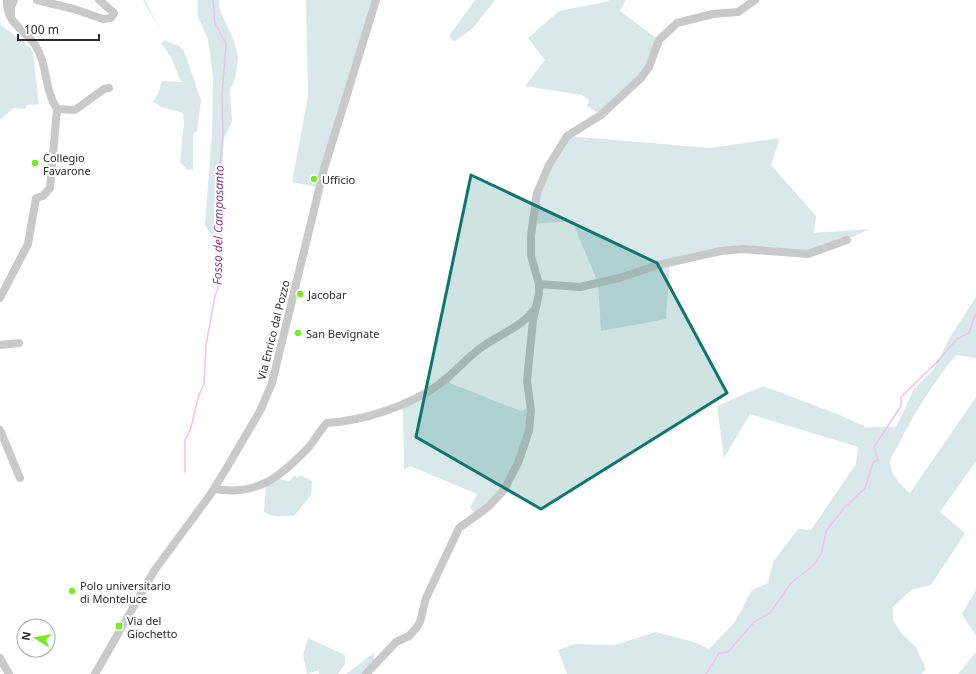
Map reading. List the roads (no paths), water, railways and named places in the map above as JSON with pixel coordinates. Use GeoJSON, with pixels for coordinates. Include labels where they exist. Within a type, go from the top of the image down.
{"type":"FeatureCollection","features":[{"type":"Feature","properties":{"kind":"street"},"geometry":{"type":"LineString","coordinates":[[0,298],[28,244],[36,198],[43,196],[50,188],[57,109],[50,100],[41,55],[35,44],[8,15],[6,0]]}},
{"type":"Feature","properties":{"kind":"street"},"geometry":{"type":"LineString","coordinates":[[11,19],[11,7],[14,0]]}},
{"type":"Feature","properties":{"kind":"street"},"geometry":{"type":"LineString","coordinates":[[37,0],[74,9],[103,19],[111,18],[114,13],[99,0]]}},
{"type":"Feature","properties":{"kind":"street","name":"Via Enrico dal Pozzo"},"geometry":{"type":"LineString","coordinates":[[95,674],[154,571],[214,488],[260,411],[276,372],[324,169],[376,0]]}},
{"type":"Feature","properties":{"kind":"street"},"geometry":{"type":"LineString","coordinates":[[366,674],[396,642],[409,636],[417,627],[420,622],[426,598],[459,528],[488,507],[504,490],[518,463],[529,431],[531,410],[527,381],[539,294],[539,284],[531,256],[531,235],[537,193],[549,165],[567,136],[601,115],[641,78],[649,67],[659,40],[677,23],[713,14],[738,12],[755,0]]}},
{"type":"Feature","properties":{"kind":"street"},"geometry":{"type":"LineString","coordinates":[[57,109],[75,110],[109,88]]}},
{"type":"Feature","properties":{"kind":"street"},"geometry":{"type":"LineString","coordinates":[[539,284],[580,287],[619,278],[658,265],[721,251],[744,249],[808,254],[846,240]]}},
{"type":"Feature","properties":{"kind":"street"},"geometry":{"type":"LineString","coordinates":[[214,488],[227,491],[240,490],[268,483],[309,447],[327,423],[351,420],[392,409],[438,386],[481,347],[528,318],[536,308]]}},
{"type":"Feature","properties":{"kind":"street"},"geometry":{"type":"LineString","coordinates":[[0,345],[19,343]]}},
{"type":"Feature","properties":{"kind":"street"},"geometry":{"type":"LineString","coordinates":[[0,430],[20,478]]}},
{"type":"Feature","properties":{"kind":"street"},"geometry":{"type":"LineString","coordinates":[[0,658],[9,674]]}},
{"type":"Feature","properties":{"kind":"waterway","name":"Fosso del Camposanto"},"geometry":{"type":"LineString","coordinates":[[185,472],[185,440],[190,431],[199,395],[204,384],[206,345],[215,296],[219,286],[220,260],[217,243],[217,197],[223,133],[222,95],[226,44],[215,23],[213,0]]}},
{"type":"Feature","properties":{"kind":"waterway"},"geometry":{"type":"LineString","coordinates":[[706,674],[719,653],[728,652],[754,622],[770,613],[791,583],[814,565],[822,552],[826,531],[843,509],[865,488],[873,463],[878,460],[874,447],[901,406],[901,397],[936,363],[957,339],[969,333],[976,313]]}},
{"type":"Feature","properties":{"kind":"place","name":"Collegio Favarone"},"geometry":{"type":"Point","coordinates":[35,163]}},
{"type":"Feature","properties":{"kind":"place","name":"Ufficio"},"geometry":{"type":"Point","coordinates":[314,179]}},
{"type":"Feature","properties":{"kind":"place","name":"Jacobar"},"geometry":{"type":"Point","coordinates":[300,294]}},
{"type":"Feature","properties":{"kind":"place","name":"San Bevignate"},"geometry":{"type":"Point","coordinates":[298,333]}},
{"type":"Feature","properties":{"kind":"place","name":"Polo universitario di Monteluce"},"geometry":{"type":"Point","coordinates":[72,591]}},
{"type":"Feature","properties":{"kind":"place","name":"Via del Giochetto"},"geometry":{"type":"Point","coordinates":[119,626]}}]}
